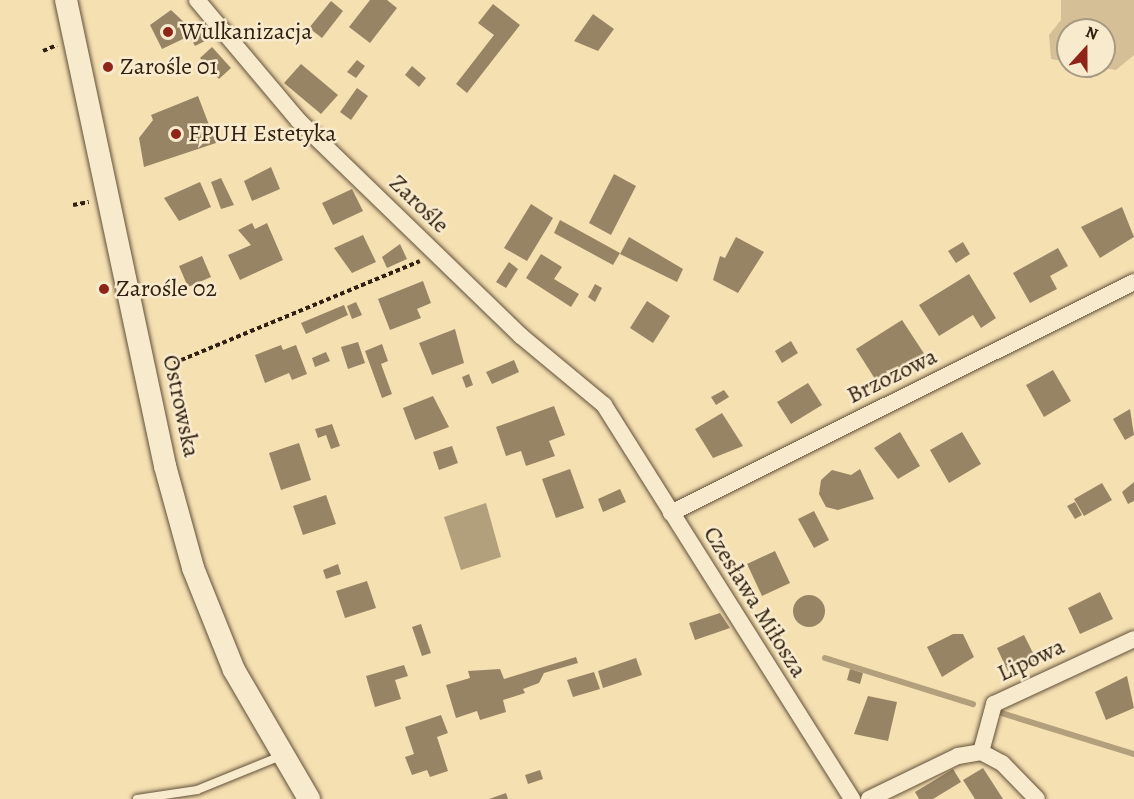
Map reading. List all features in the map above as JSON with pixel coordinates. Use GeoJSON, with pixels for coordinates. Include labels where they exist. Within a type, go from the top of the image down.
{"type":"FeatureCollection","features":[{"type":"Feature","properties":{"kind":"main road","name":"Ostrowska"},"geometry":{"type":"LineString","coordinates":[[66,0],[175,507],[221,640],[309,799]]}},
{"type":"Feature","properties":{"kind":"street","name":"Zarośle"},"geometry":{"type":"LineString","coordinates":[[197,0],[299,121],[521,336],[604,405],[621,429]]}},
{"type":"Feature","properties":{"kind":"street","name":"Brzozowa"},"geometry":{"type":"LineString","coordinates":[[671,513],[1134,282]]}},
{"type":"Feature","properties":{"kind":"street","name":"Czesława Miłosza"},"geometry":{"type":"LineString","coordinates":[[621,429],[671,513],[852,799]]}},
{"type":"Feature","properties":{"kind":"street","name":"Lipowa"},"geometry":{"type":"LineString","coordinates":[[981,752],[994,704],[1134,639]]}},
{"type":"Feature","properties":{"kind":"street"},"geometry":{"type":"LineString","coordinates":[[870,799],[958,756],[981,752],[1002,763],[1037,799]]}},
{"type":"Feature","properties":{"kind":"lane"},"geometry":{"type":"LineString","coordinates":[[137,799],[197,790],[283,755]]}},
{"type":"Feature","properties":{"kind":"path"},"geometry":{"type":"LineString","coordinates":[[174,363],[436,254]]}},
{"type":"Feature","properties":{"kind":"shaded area"},"geometry":{"type":"Polygon","coordinates":[[[1061,0],[1134,0],[1134,55],[1116,70],[1116,18],[1061,18],[1061,0]]]}},
{"type":"Feature","properties":{"kind":"shaded area"},"geometry":{"type":"Polygon","coordinates":[[[1056,26],[1056,60],[1051,59],[1049,35],[1056,26]]]}},
{"type":"Feature","properties":{"kind":"shaded area"},"geometry":{"type":"Polygon","coordinates":[[[486,503],[501,557],[461,570],[444,517],[486,503]]]}},
{"type":"Feature","properties":{"kind":"building"},"geometry":{"type":"Polygon","coordinates":[[[370,0],[387,0],[397,8],[370,43],[349,27],[370,0]]]}},
{"type":"Feature","properties":{"kind":"building"},"geometry":{"type":"Polygon","coordinates":[[[331,1],[343,11],[322,38],[309,28],[331,1]]]}},
{"type":"Feature","properties":{"kind":"building"},"geometry":{"type":"Polygon","coordinates":[[[493,4],[520,25],[467,93],[456,84],[494,35],[478,23],[493,4]]]}},
{"type":"Feature","properties":{"kind":"building","name":"Wulkanizacja"},"geometry":{"type":"Polygon","coordinates":[[[171,10],[186,24],[180,27],[185,38],[162,49],[150,25],[171,10]]]}},
{"type":"Feature","properties":{"kind":"building"},"geometry":{"type":"Polygon","coordinates":[[[593,14],[614,29],[598,51],[574,41],[593,14]]]}},
{"type":"Feature","properties":{"kind":"building"},"geometry":{"type":"Polygon","coordinates":[[[203,30],[207,40],[195,46],[190,37],[203,30]]]}},
{"type":"Feature","properties":{"kind":"building"},"geometry":{"type":"Polygon","coordinates":[[[212,47],[231,68],[219,79],[200,58],[212,47]]]}},
{"type":"Feature","properties":{"kind":"building"},"geometry":{"type":"Polygon","coordinates":[[[357,60],[365,66],[356,78],[347,72],[357,60]]]}},
{"type":"Feature","properties":{"kind":"building"},"geometry":{"type":"Polygon","coordinates":[[[301,64],[338,95],[321,114],[284,83],[301,64]]]}},
{"type":"Feature","properties":{"kind":"building"},"geometry":{"type":"Polygon","coordinates":[[[412,66],[426,78],[419,87],[405,75],[412,66]]]}},
{"type":"Feature","properties":{"kind":"building"},"geometry":{"type":"Polygon","coordinates":[[[357,88],[368,96],[351,120],[340,112],[357,88]]]}},
{"type":"Feature","properties":{"kind":"building","name":"FPUH Estetyka"},"geometry":{"type":"Polygon","coordinates":[[[198,96],[216,143],[144,167],[139,138],[153,120],[151,115],[198,96]]]}},
{"type":"Feature","properties":{"kind":"building"},"geometry":{"type":"Polygon","coordinates":[[[271,167],[280,189],[252,201],[244,181],[271,167]]]}},
{"type":"Feature","properties":{"kind":"building"},"geometry":{"type":"Polygon","coordinates":[[[614,174],[636,186],[611,235],[589,223],[614,174]]]}},
{"type":"Feature","properties":{"kind":"building"},"geometry":{"type":"Polygon","coordinates":[[[221,178],[234,205],[221,209],[211,182],[221,178]]]}},
{"type":"Feature","properties":{"kind":"building"},"geometry":{"type":"Polygon","coordinates":[[[200,182],[211,207],[179,221],[164,198],[200,182]]]}},
{"type":"Feature","properties":{"kind":"building"},"geometry":{"type":"Polygon","coordinates":[[[352,189],[363,211],[333,225],[322,203],[352,189]]]}},
{"type":"Feature","properties":{"kind":"building"},"geometry":{"type":"Polygon","coordinates":[[[531,204],[553,218],[527,261],[504,248],[531,204]]]}},
{"type":"Feature","properties":{"kind":"building"},"geometry":{"type":"Polygon","coordinates":[[[1122,207],[1134,237],[1100,258],[1081,227],[1122,207]]]}},
{"type":"Feature","properties":{"kind":"building"},"geometry":{"type":"Polygon","coordinates":[[[560,220],[620,253],[613,265],[554,233],[560,220]]]}},
{"type":"Feature","properties":{"kind":"building"},"geometry":{"type":"Polygon","coordinates":[[[252,223],[255,229],[267,223],[283,260],[240,280],[228,255],[251,245],[238,230],[252,223]]]}},
{"type":"Feature","properties":{"kind":"building"},"geometry":{"type":"Polygon","coordinates":[[[363,235],[376,262],[352,273],[334,248],[363,235]]]}},
{"type":"Feature","properties":{"kind":"building"},"geometry":{"type":"Polygon","coordinates":[[[629,237],[683,269],[677,282],[620,254],[629,237]]]}},
{"type":"Feature","properties":{"kind":"building"},"geometry":{"type":"Polygon","coordinates":[[[736,237],[764,252],[738,293],[713,280],[720,256],[725,258],[736,237]]]}},
{"type":"Feature","properties":{"kind":"building"},"geometry":{"type":"Polygon","coordinates":[[[963,242],[970,254],[956,263],[948,251],[963,242]]]}},
{"type":"Feature","properties":{"kind":"building"},"geometry":{"type":"Polygon","coordinates":[[[400,244],[407,259],[387,268],[382,257],[400,244]]]}},
{"type":"Feature","properties":{"kind":"building"},"geometry":{"type":"Polygon","coordinates":[[[1058,248],[1068,266],[1050,276],[1057,289],[1030,303],[1013,273],[1058,248]]]}},
{"type":"Feature","properties":{"kind":"building"},"geometry":{"type":"Polygon","coordinates":[[[541,254],[562,267],[554,279],[579,294],[571,307],[526,278],[541,254]]]}},
{"type":"Feature","properties":{"kind":"building"},"geometry":{"type":"Polygon","coordinates":[[[202,256],[211,277],[188,287],[179,266],[202,256]]]}},
{"type":"Feature","properties":{"kind":"building"},"geometry":{"type":"Polygon","coordinates":[[[509,262],[518,269],[506,288],[496,282],[509,262]]]}},
{"type":"Feature","properties":{"kind":"building"},"geometry":{"type":"Polygon","coordinates":[[[969,274],[996,318],[981,328],[973,315],[939,336],[919,305],[969,274]]]}},
{"type":"Feature","properties":{"kind":"building"},"geometry":{"type":"Polygon","coordinates":[[[423,281],[431,303],[417,309],[421,318],[390,330],[378,299],[423,281]]]}},
{"type":"Feature","properties":{"kind":"building"},"geometry":{"type":"Polygon","coordinates":[[[595,284],[602,288],[595,302],[588,297],[595,284]]]}},
{"type":"Feature","properties":{"kind":"building"},"geometry":{"type":"Polygon","coordinates":[[[647,301],[670,316],[653,343],[630,328],[647,301]]]}},
{"type":"Feature","properties":{"kind":"building"},"geometry":{"type":"Polygon","coordinates":[[[356,302],[362,315],[352,319],[347,306],[356,302]]]}},
{"type":"Feature","properties":{"kind":"building"},"geometry":{"type":"Polygon","coordinates":[[[344,305],[348,315],[306,334],[301,323],[344,305]]]}},
{"type":"Feature","properties":{"kind":"building"},"geometry":{"type":"Polygon","coordinates":[[[902,320],[925,355],[875,379],[856,349],[902,320]]]}},
{"type":"Feature","properties":{"kind":"building"},"geometry":{"type":"Polygon","coordinates":[[[455,329],[464,363],[432,375],[419,343],[455,329]]]}},
{"type":"Feature","properties":{"kind":"building"},"geometry":{"type":"Polygon","coordinates":[[[791,341],[798,353],[782,363],[775,351],[791,341]]]}},
{"type":"Feature","properties":{"kind":"building"},"geometry":{"type":"Polygon","coordinates":[[[358,342],[365,363],[348,369],[341,347],[358,342]]]}},
{"type":"Feature","properties":{"kind":"building"},"geometry":{"type":"Polygon","coordinates":[[[382,344],[388,361],[381,364],[392,394],[382,398],[365,351],[382,344]]]}},
{"type":"Feature","properties":{"kind":"building"},"geometry":{"type":"Polygon","coordinates":[[[281,345],[283,350],[296,345],[307,374],[292,380],[289,373],[265,383],[255,355],[281,345]]]}},
{"type":"Feature","properties":{"kind":"building"},"geometry":{"type":"Polygon","coordinates":[[[326,352],[330,361],[315,367],[312,358],[326,352]]]}},
{"type":"Feature","properties":{"kind":"building"},"geometry":{"type":"Polygon","coordinates":[[[514,360],[519,372],[492,384],[486,372],[514,360]]]}},
{"type":"Feature","properties":{"kind":"building"},"geometry":{"type":"Polygon","coordinates":[[[1053,370],[1071,401],[1044,417],[1026,385],[1053,370]]]}},
{"type":"Feature","properties":{"kind":"building"},"geometry":{"type":"Polygon","coordinates":[[[469,374],[473,385],[466,388],[462,377],[469,374]]]}},
{"type":"Feature","properties":{"kind":"building"},"geometry":{"type":"Polygon","coordinates":[[[808,383],[822,405],[791,424],[777,402],[808,383]]]}},
{"type":"Feature","properties":{"kind":"building"},"geometry":{"type":"Polygon","coordinates":[[[724,390],[729,397],[716,405],[711,397],[724,390]]]}},
{"type":"Feature","properties":{"kind":"building"},"geometry":{"type":"Polygon","coordinates":[[[433,396],[449,427],[415,440],[403,408],[433,396]]]}},
{"type":"Feature","properties":{"kind":"building"},"geometry":{"type":"Polygon","coordinates":[[[554,406],[565,435],[549,441],[555,456],[526,466],[521,451],[506,456],[496,427],[554,406]]]}},
{"type":"Feature","properties":{"kind":"building"},"geometry":{"type":"Polygon","coordinates":[[[1130,409],[1134,435],[1125,440],[1113,419],[1130,409]]]}},
{"type":"Feature","properties":{"kind":"building"},"geometry":{"type":"Polygon","coordinates":[[[722,413],[743,446],[713,458],[695,429],[722,413]]]}},
{"type":"Feature","properties":{"kind":"building"},"geometry":{"type":"Polygon","coordinates":[[[332,424],[340,446],[331,449],[326,435],[318,438],[315,429],[332,424]]]}},
{"type":"Feature","properties":{"kind":"building"},"geometry":{"type":"Polygon","coordinates":[[[900,432],[920,466],[898,479],[874,448],[900,432]]]}},
{"type":"Feature","properties":{"kind":"building"},"geometry":{"type":"Polygon","coordinates":[[[962,432],[981,464],[949,483],[930,450],[962,432]]]}},
{"type":"Feature","properties":{"kind":"building"},"geometry":{"type":"Polygon","coordinates":[[[299,443],[311,480],[281,490],[269,453],[299,443]]]}},
{"type":"Feature","properties":{"kind":"building"},"geometry":{"type":"Polygon","coordinates":[[[452,446],[458,463],[439,470],[433,452],[452,446]]]}},
{"type":"Feature","properties":{"kind":"building"},"geometry":{"type":"Polygon","coordinates":[[[570,469],[584,508],[556,518],[542,479],[570,469]]]}},
{"type":"Feature","properties":{"kind":"building"},"geometry":{"type":"Polygon","coordinates":[[[860,469],[874,499],[838,510],[826,507],[819,494],[821,480],[832,470],[851,475],[860,469]]]}},
{"type":"Feature","properties":{"kind":"building"},"geometry":{"type":"Polygon","coordinates":[[[1134,482],[1134,501],[1128,504],[1122,492],[1134,482]]]}},
{"type":"Feature","properties":{"kind":"building"},"geometry":{"type":"Polygon","coordinates":[[[1102,483],[1112,500],[1084,516],[1074,499],[1102,483]]]}},
{"type":"Feature","properties":{"kind":"building"},"geometry":{"type":"Polygon","coordinates":[[[620,489],[626,502],[603,512],[598,499],[620,489]]]}},
{"type":"Feature","properties":{"kind":"building"},"geometry":{"type":"Polygon","coordinates":[[[326,495],[336,524],[303,535],[293,506],[326,495]]]}},
{"type":"Feature","properties":{"kind":"building"},"geometry":{"type":"Polygon","coordinates":[[[1075,502],[1082,515],[1075,519],[1067,506],[1075,502]]]}},
{"type":"Feature","properties":{"kind":"building"},"geometry":{"type":"Polygon","coordinates":[[[814,511],[829,540],[814,548],[798,519],[814,511]]]}},
{"type":"Feature","properties":{"kind":"building"},"geometry":{"type":"Polygon","coordinates":[[[775,551],[790,583],[762,596],[747,564],[775,551]]]}},
{"type":"Feature","properties":{"kind":"building"},"geometry":{"type":"Polygon","coordinates":[[[338,564],[341,574],[326,579],[323,570],[338,564]]]}},
{"type":"Feature","properties":{"kind":"building"},"geometry":{"type":"Polygon","coordinates":[[[367,581],[376,608],[345,618],[336,591],[367,581]]]}},
{"type":"Feature","properties":{"kind":"building"},"geometry":{"type":"Polygon","coordinates":[[[1100,592],[1113,619],[1080,634],[1068,608],[1100,592]]]}},
{"type":"Feature","properties":{"kind":"building"},"geometry":{"type":"Polygon","coordinates":[[[809,595],[820,600],[825,611],[820,622],[809,627],[798,622],[793,611],[798,600],[809,595]]]}},
{"type":"Feature","properties":{"kind":"building"},"geometry":{"type":"Polygon","coordinates":[[[720,613],[730,628],[695,640],[689,623],[720,613]]]}},
{"type":"Feature","properties":{"kind":"building"},"geometry":{"type":"Polygon","coordinates":[[[421,624],[431,653],[422,656],[412,627],[421,624]]]}},
{"type":"Feature","properties":{"kind":"building"},"geometry":{"type":"Polygon","coordinates":[[[953,634],[963,634],[974,657],[942,677],[927,647],[953,634]]]}},
{"type":"Feature","properties":{"kind":"building"},"geometry":{"type":"Polygon","coordinates":[[[1024,635],[1037,661],[1009,674],[997,648],[1024,635]]]}},
{"type":"Feature","properties":{"kind":"building"},"geometry":{"type":"Polygon","coordinates":[[[576,657],[578,663],[544,673],[539,683],[523,689],[525,693],[503,700],[506,712],[480,720],[477,711],[456,718],[446,685],[470,678],[468,671],[500,669],[504,679],[576,657]]]}},
{"type":"Feature","properties":{"kind":"building"},"geometry":{"type":"Polygon","coordinates":[[[636,658],[642,675],[603,688],[598,671],[636,658]]]}},
{"type":"Feature","properties":{"kind":"building"},"geometry":{"type":"Polygon","coordinates":[[[404,665],[408,676],[395,680],[401,699],[375,707],[366,676],[404,665]]]}},
{"type":"Feature","properties":{"kind":"building"},"geometry":{"type":"Polygon","coordinates":[[[850,669],[863,673],[860,684],[847,680],[850,669]]]}},
{"type":"Feature","properties":{"kind":"building"},"geometry":{"type":"Polygon","coordinates":[[[594,672],[600,689],[573,697],[567,680],[594,672]]]}},
{"type":"Feature","properties":{"kind":"building"},"geometry":{"type":"Polygon","coordinates":[[[1127,676],[1134,708],[1106,720],[1095,692],[1127,676]]]}},
{"type":"Feature","properties":{"kind":"building"},"geometry":{"type":"Polygon","coordinates":[[[868,696],[897,702],[888,741],[854,734],[868,696]]]}},
{"type":"Feature","properties":{"kind":"building"},"geometry":{"type":"Polygon","coordinates":[[[441,715],[448,733],[437,737],[448,771],[430,777],[427,770],[412,775],[405,757],[414,754],[405,727],[441,715]]]}},
{"type":"Feature","properties":{"kind":"building"},"geometry":{"type":"Polygon","coordinates":[[[983,768],[1003,799],[975,799],[963,780],[983,768]]]}},
{"type":"Feature","properties":{"kind":"building"},"geometry":{"type":"Polygon","coordinates":[[[953,769],[961,782],[933,799],[919,799],[915,792],[953,769]]]}},
{"type":"Feature","properties":{"kind":"building"},"geometry":{"type":"Polygon","coordinates":[[[540,770],[543,779],[528,784],[525,775],[540,770]]]}},
{"type":"Feature","properties":{"kind":"building"},"geometry":{"type":"Polygon","coordinates":[[[506,793],[508,799],[489,799],[506,793]]]}},
{"type":"Feature","properties":{"kind":"waterway"},"geometry":{"type":"LineString","coordinates":[[825,658],[973,704]]}},
{"type":"Feature","properties":{"kind":"waterway"},"geometry":{"type":"LineString","coordinates":[[998,712],[1134,754]]}},
{"type":"Feature","properties":{"kind":"place","name":"Wulkanizacja"},"geometry":{"type":"Point","coordinates":[168,32]}},
{"type":"Feature","properties":{"kind":"place","name":"Zarośle 01"},"geometry":{"type":"Point","coordinates":[108,67]}},
{"type":"Feature","properties":{"kind":"place","name":"FPUH Estetyka"},"geometry":{"type":"Point","coordinates":[176,134]}},
{"type":"Feature","properties":{"kind":"place","name":"Zarośle 02"},"geometry":{"type":"Point","coordinates":[104,289]}}]}
